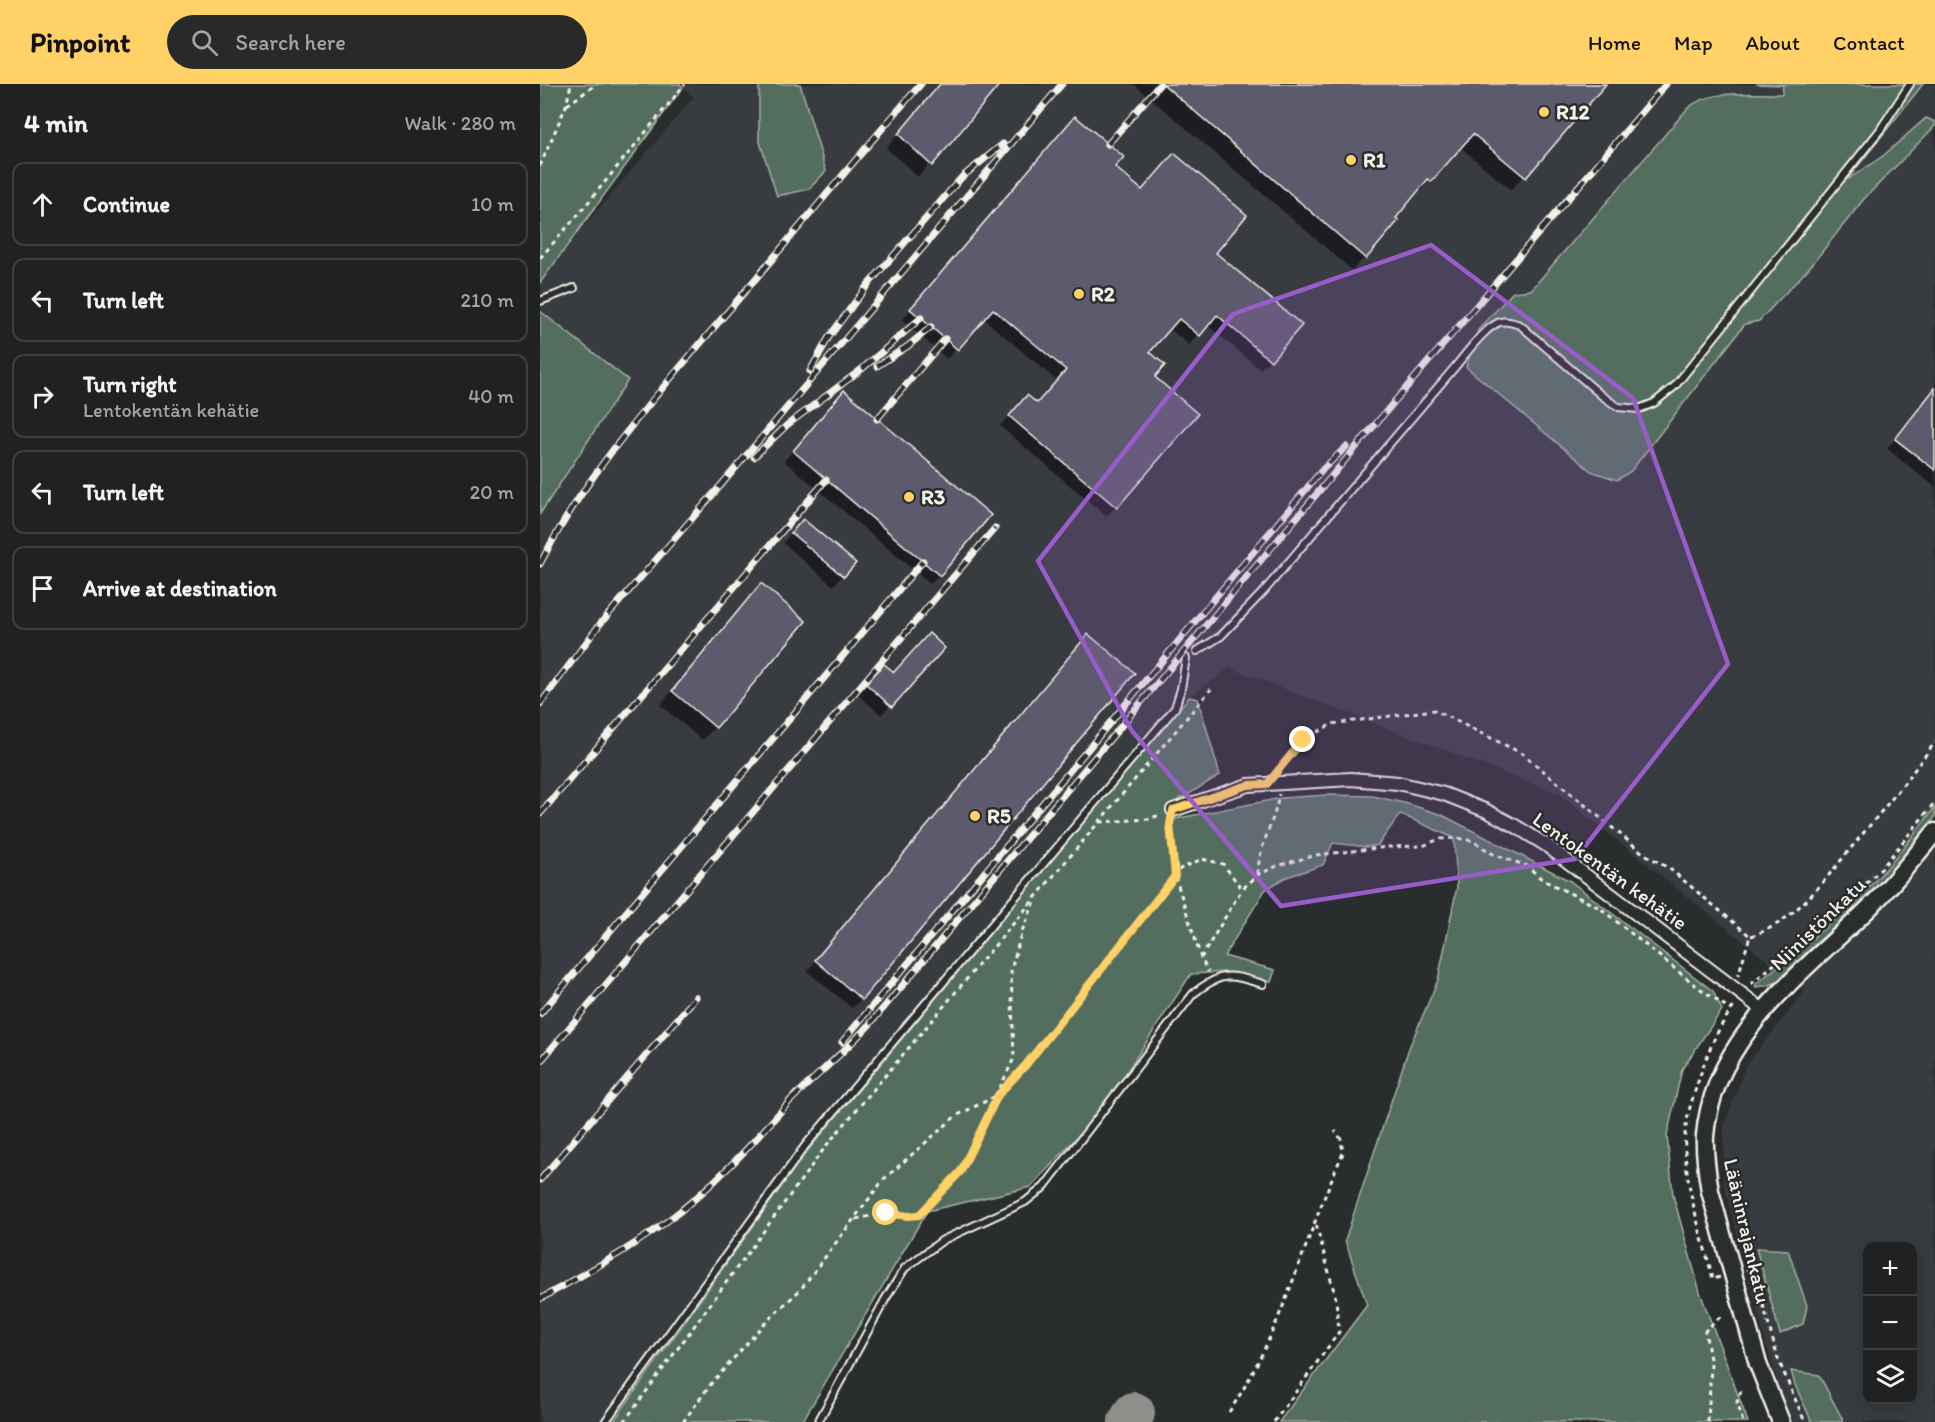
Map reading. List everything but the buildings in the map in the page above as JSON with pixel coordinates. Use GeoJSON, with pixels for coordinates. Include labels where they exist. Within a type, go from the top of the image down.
{"type":"FeatureCollection","features":[{"type":"Feature","properties":{"kind":"street","name":"Lentokentän kehätie"},"geometry":{"type":"LineString","coordinates":[[1173,810],[1248,785],[1351,779],[1398,783],[1444,794],[1487,811],[1517,826],[1546,845],[1764,1011]]}},
{"type":"Feature","properties":{"kind":"street","name":"Niinistönkatu"},"geometry":{"type":"LineString","coordinates":[[1735,1051],[1764,1011],[1790,982],[1901,875],[1935,832]]}},
{"type":"Feature","properties":{"kind":"street","name":"Lääninrajankatu"},"geometry":{"type":"LineString","coordinates":[[1735,1051],[1719,1079],[1709,1110],[1705,1137],[1706,1166],[1710,1191],[1758,1364],[1781,1422]]}},
{"type":"Feature","properties":{"kind":"lane"},"geometry":{"type":"LineString","coordinates":[[1197,651],[1221,636],[1264,591],[1462,359],[1485,333],[1500,322],[1520,325],[1600,395],[1618,407],[1639,410],[1654,403],[1675,386],[1720,330],[1880,130],[1910,84]]}},
{"type":"Feature","properties":{"kind":"lane"},"geometry":{"type":"LineString","coordinates":[[540,301],[574,288]]}},
{"type":"Feature","properties":{"kind":"lane"},"geometry":{"type":"LineString","coordinates":[[605,1422],[805,1146],[1175,708],[1182,689],[1186,658]]}},
{"type":"Feature","properties":{"kind":"lane"},"geometry":{"type":"LineString","coordinates":[[818,1422],[905,1268],[944,1240],[1025,1202],[1044,1187],[1193,994],[1212,979],[1234,976],[1263,984]]}},
{"type":"Feature","properties":{"kind":"path"},"geometry":{"type":"LineString","coordinates":[[540,166],[566,106],[571,84]]}},
{"type":"Feature","properties":{"kind":"path"},"geometry":{"type":"LineString","coordinates":[[566,106],[597,84]]}},
{"type":"Feature","properties":{"kind":"path"},"geometry":{"type":"LineString","coordinates":[[540,258],[685,84]]}},
{"type":"Feature","properties":{"kind":"path"},"geometry":{"type":"LineString","coordinates":[[624,1422],[826,1146],[1211,689]]}},
{"type":"Feature","properties":{"kind":"path"},"geometry":{"type":"LineString","coordinates":[[1267,784],[1303,740],[1332,724],[1434,710],[1523,754],[1643,853],[1670,869],[1750,936]]}},
{"type":"Feature","properties":{"kind":"path"},"geometry":{"type":"LineString","coordinates":[[1750,936],[1766,931],[1805,902],[1906,782],[1935,742]]}},
{"type":"Feature","properties":{"kind":"path"},"geometry":{"type":"LineString","coordinates":[[1258,875],[1261,851],[1277,810],[1280,784]]}},
{"type":"Feature","properties":{"kind":"path"},"geometry":{"type":"LineString","coordinates":[[1739,992],[1845,904],[1881,869],[1935,802]]}},
{"type":"Feature","properties":{"kind":"path"},"geometry":{"type":"LineString","coordinates":[[1100,822],[1149,819],[1173,810]]}},
{"type":"Feature","properties":{"kind":"path"},"geometry":{"type":"LineString","coordinates":[[1173,810],[1170,824],[1175,876],[1201,958],[1212,979]]}},
{"type":"Feature","properties":{"kind":"path"},"geometry":{"type":"LineString","coordinates":[[1201,958],[1242,889],[1258,875],[1277,866],[1316,855],[1388,847],[1423,846],[1439,839],[1458,838],[1473,842],[1493,854],[1527,866],[1543,880],[1600,908],[1695,985],[1731,1010]]}},
{"type":"Feature","properties":{"kind":"path"},"geometry":{"type":"LineString","coordinates":[[683,1422],[765,1323],[801,1289],[885,1179],[956,1116],[998,1095],[1025,1066],[1179,869],[1202,859],[1223,864],[1242,889]]}},
{"type":"Feature","properties":{"kind":"path"},"geometry":{"type":"LineString","coordinates":[[852,1223],[856,1219],[886,1213],[919,1215],[961,1171],[1014,1058],[1011,970],[1022,931],[1038,894]]}},
{"type":"Feature","properties":{"kind":"path"},"geometry":{"type":"LineString","coordinates":[[1750,936],[1739,992],[1704,1062],[1690,1105],[1684,1148],[1689,1190],[1713,1279],[1753,1268],[1778,1359],[1805,1422]]}},
{"type":"Feature","properties":{"kind":"path"},"geometry":{"type":"LineString","coordinates":[[1229,1412],[1246,1387],[1274,1331],[1315,1220],[1343,1153],[1341,1139],[1335,1131]]}},
{"type":"Feature","properties":{"kind":"path"},"geometry":{"type":"LineString","coordinates":[[1274,1422],[1339,1332],[1336,1299],[1315,1220]]}},
{"type":"Feature","properties":{"kind":"path"},"geometry":{"type":"LineString","coordinates":[[1708,1422],[1711,1365],[1705,1330],[1721,1316]]}},
{"type":"Feature","properties":{"kind":"path"},"geometry":{"type":"LineString","coordinates":[[1741,1392],[1737,1402],[1743,1422]]}},
{"type":"Feature","properties":{"kind":"highlighted area"},"geometry":{"type":"Polygon","coordinates":[[[1431,245],[1633,398],[1728,664],[1575,859],[1281,906],[1132,731],[1038,561],[1233,314],[1431,245]]]}},
{"type":"Feature","properties":{"kind":"shaded area"},"geometry":{"type":"Polygon","coordinates":[[[681,84],[1935,84],[1935,1422],[1794,1422],[1782,1398],[1724,1184],[1724,1127],[1746,1065],[1805,991],[1559,794],[1230,668],[1189,697],[804,1155],[611,1422],[540,1422],[540,278],[694,97],[681,84]]]}},
{"type":"Feature","properties":{"kind":"green space"},"geometry":{"type":"Polygon","coordinates":[[[540,84],[680,84],[683,87],[540,283],[540,84]]]}},
{"type":"Feature","properties":{"kind":"green space"},"geometry":{"type":"Polygon","coordinates":[[[759,84],[800,84],[826,171],[809,189],[777,196],[759,139],[759,84]]]}},
{"type":"Feature","properties":{"kind":"green space"},"geometry":{"type":"Polygon","coordinates":[[[1756,84],[1923,84],[1847,180],[1883,156],[1926,118],[1935,122],[1935,126],[1864,199],[1809,268],[1759,321],[1745,324],[1631,471],[1617,480],[1591,471],[1466,367],[1478,330],[1513,292],[1531,290],[1688,108],[1697,102],[1720,95],[1782,94],[1783,85],[1756,84]]]}},
{"type":"Feature","properties":{"kind":"green space"},"geometry":{"type":"Polygon","coordinates":[[[540,311],[628,380],[540,514],[540,311]]]}},
{"type":"Feature","properties":{"kind":"green space"},"geometry":{"type":"Polygon","coordinates":[[[1189,697],[1198,699],[1220,775],[1169,806],[1169,820],[1281,798],[1327,795],[1373,796],[1408,804],[1442,815],[1570,881],[1713,991],[1722,1010],[1682,1069],[1667,1136],[1673,1195],[1700,1292],[1748,1422],[1279,1422],[1367,1305],[1345,1240],[1409,1048],[1438,980],[1457,887],[1454,838],[1400,814],[1378,845],[1367,847],[1333,843],[1323,865],[1284,878],[1265,890],[1224,956],[1275,970],[1271,982],[1226,972],[1191,974],[1101,1111],[1031,1187],[927,1211],[802,1422],[613,1422],[804,1155],[1189,697]]]}},
{"type":"Feature","properties":{"kind":"green space"},"geometry":{"type":"Polygon","coordinates":[[[1935,807],[1935,817],[1891,873],[1868,897],[1777,982],[1755,987],[1824,929],[1871,885],[1899,854],[1935,807]]]}},
{"type":"Feature","properties":{"kind":"green space"},"geometry":{"type":"Polygon","coordinates":[[[1756,1248],[1788,1250],[1807,1306],[1803,1324],[1780,1334],[1756,1248]]]}},
{"type":"Feature","properties":{"kind":"green space"},"geometry":{"type":"Polygon","coordinates":[[[1791,1371],[1819,1375],[1844,1422],[1812,1422],[1791,1371]]]}},
{"type":"Feature","properties":{"kind":"taxiway"},"geometry":{"type":"LineString","coordinates":[[1129,1422],[1134,1413]]}},
{"type":"Feature","properties":{"kind":"railway"},"geometry":{"type":"LineString","coordinates":[[540,564],[579,497],[624,435],[921,84]]}},
{"type":"Feature","properties":{"kind":"railway"},"geometry":{"type":"LineString","coordinates":[[540,704],[600,624],[1062,84]]}},
{"type":"Feature","properties":{"kind":"railway"},"geometry":{"type":"LineString","coordinates":[[1108,144],[1160,84]]}},
{"type":"Feature","properties":{"kind":"railway"},"geometry":{"type":"LineString","coordinates":[[790,1101],[870,1024],[1400,395],[1666,84]]}},
{"type":"Feature","properties":{"kind":"railway"},"geometry":{"type":"LineString","coordinates":[[810,371],[829,337],[867,286],[962,177],[1003,144]]}},
{"type":"Feature","properties":{"kind":"railway"},"geometry":{"type":"LineString","coordinates":[[754,457],[787,425],[862,369],[921,318]]}},
{"type":"Feature","properties":{"kind":"railway"},"geometry":{"type":"LineString","coordinates":[[877,366],[908,346],[931,327]]}},
{"type":"Feature","properties":{"kind":"railway"},"geometry":{"type":"LineString","coordinates":[[877,419],[945,339]]}},
{"type":"Feature","properties":{"kind":"railway"},"geometry":{"type":"LineString","coordinates":[[842,1042],[1323,469],[1346,447]]}},
{"type":"Feature","properties":{"kind":"railway"},"geometry":{"type":"LineString","coordinates":[[540,814],[826,480]]}},
{"type":"Feature","properties":{"kind":"railway"},"geometry":{"type":"LineString","coordinates":[[540,1062],[995,528]]}},
{"type":"Feature","properties":{"kind":"railway"},"geometry":{"type":"LineString","coordinates":[[540,1014],[923,561]]}},
{"type":"Feature","properties":{"kind":"railway"},"geometry":{"type":"LineString","coordinates":[[540,1180],[696,997]]}},
{"type":"Feature","properties":{"kind":"railway"},"geometry":{"type":"LineString","coordinates":[[540,1299],[602,1264],[681,1211],[733,1163],[796,1094]]}},
{"type":"Feature","properties":{"kind":"place","name":"R12"},"geometry":{"type":"Point","coordinates":[1544,112]}},
{"type":"Feature","properties":{"kind":"place","name":"R1"},"geometry":{"type":"Point","coordinates":[1351,160]}},
{"type":"Feature","properties":{"kind":"place","name":"R2"},"geometry":{"type":"Point","coordinates":[1079,294]}},
{"type":"Feature","properties":{"kind":"place","name":"R3"},"geometry":{"type":"Point","coordinates":[909,497]}},
{"type":"Feature","properties":{"kind":"place","name":"R5"},"geometry":{"type":"Point","coordinates":[975,816]}},
{"type":"Feature","properties":{"kind":"route"},"geometry":{"type":"LineString","coordinates":[[886,1213],[919,1215],[961,1171],[998,1095],[1025,1066],[1175,876],[1170,824],[1173,810],[1248,785],[1267,784],[1303,740]]}}]}
